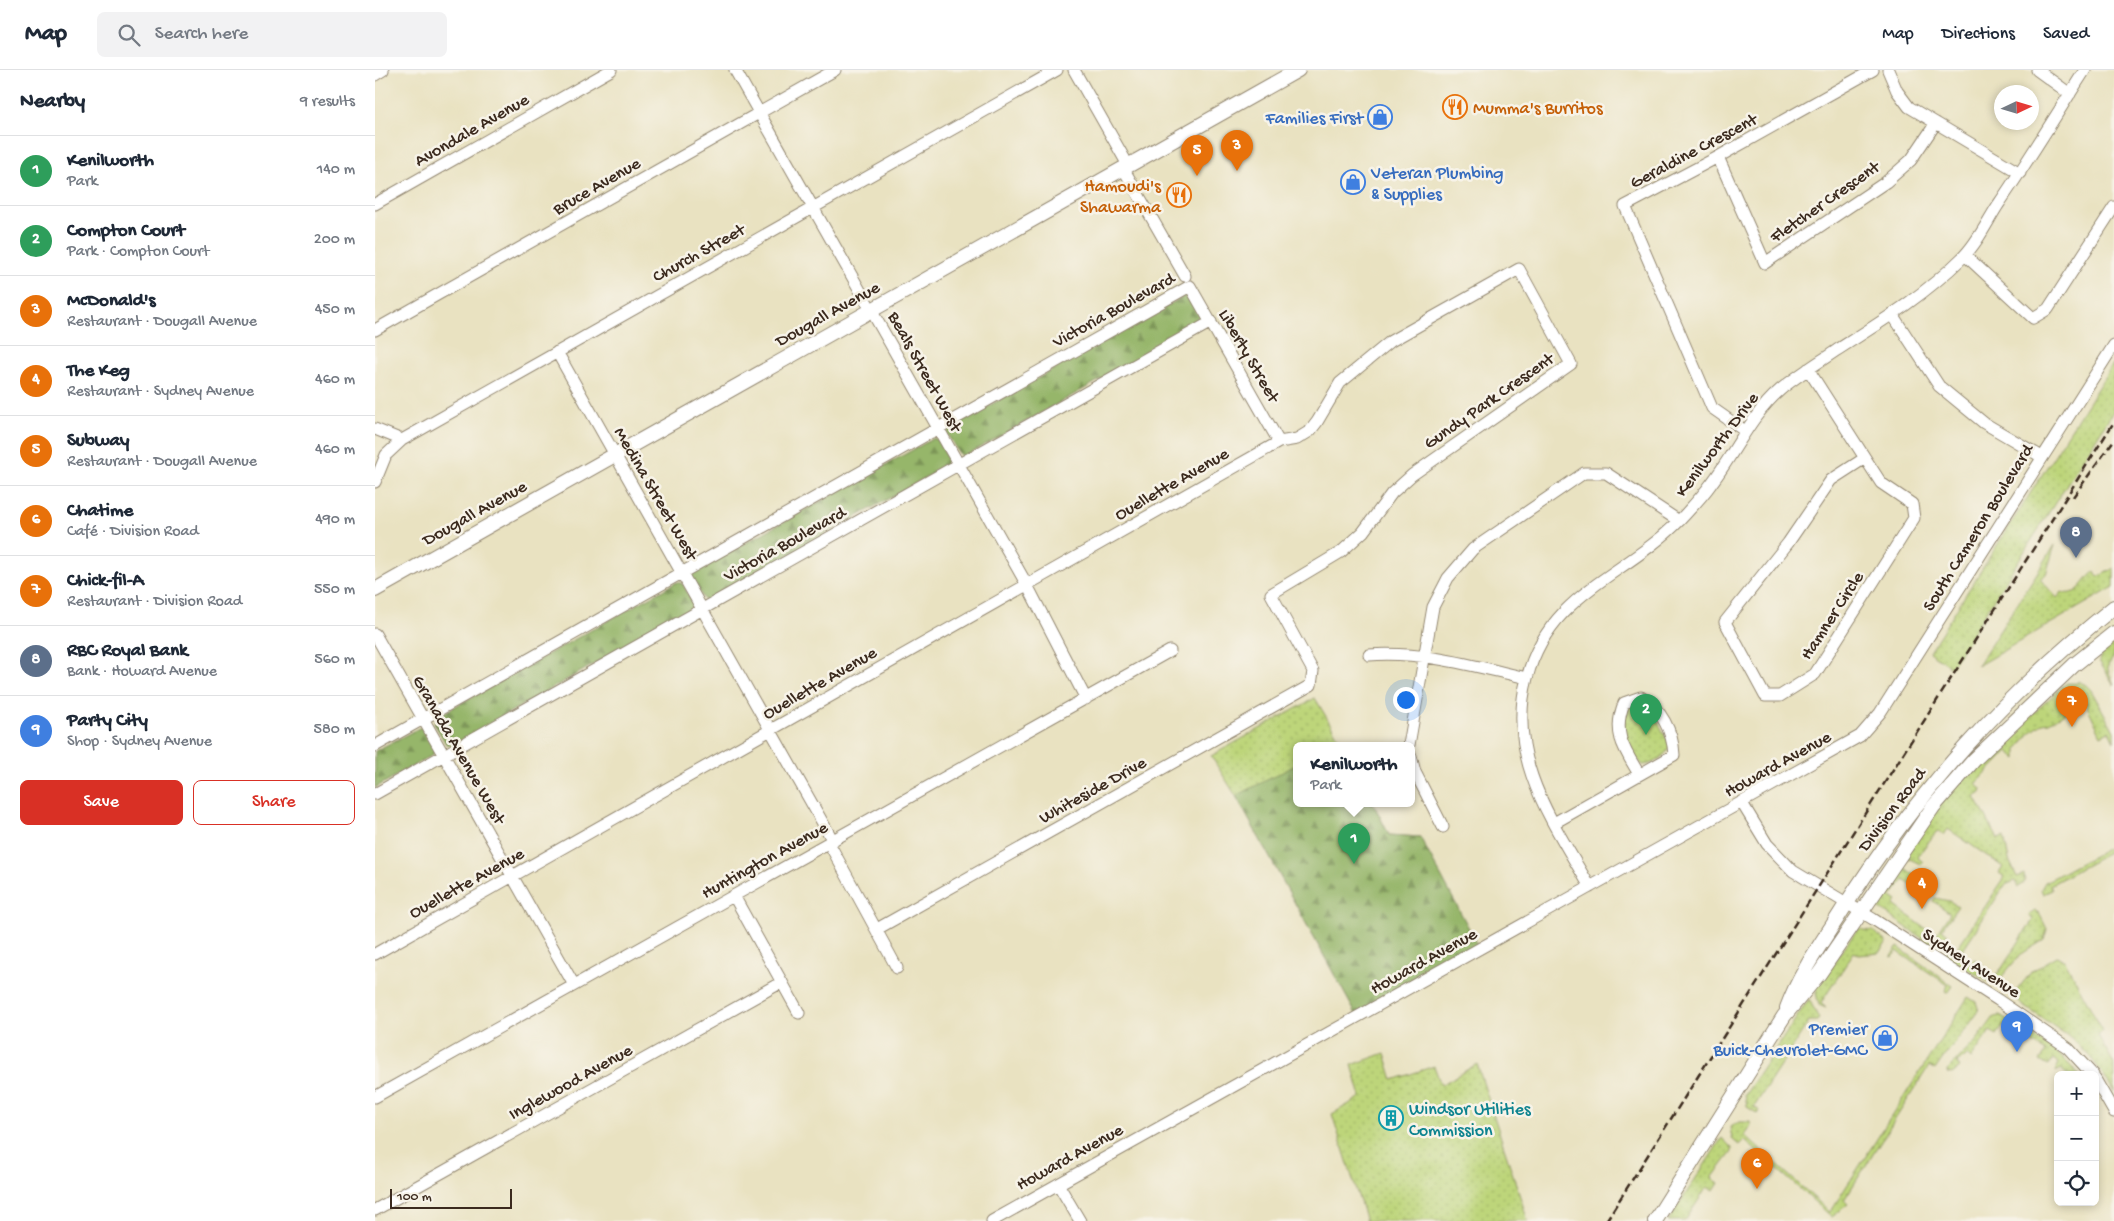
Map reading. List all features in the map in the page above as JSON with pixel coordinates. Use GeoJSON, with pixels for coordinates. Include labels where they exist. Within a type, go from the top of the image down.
{"type":"FeatureCollection","features":[{"type":"Feature","properties":{"kind":"main road","name":"Dougall Avenue"},"geometry":{"type":"LineString","coordinates":[[375,590],[1298,70]]}},
{"type":"Feature","properties":{"kind":"main road","name":"Division Road"},"geometry":{"type":"LineString","coordinates":[[1784,1016],[1801,976],[1847,903],[1886,845],[1948,764],[2008,700],[2061,650],[2114,607]]}},
{"type":"Feature","properties":{"kind":"main road","name":"Division Road"},"geometry":{"type":"LineString","coordinates":[[1655,1221],[1784,1016],[1819,974],[1917,828],[1951,784],[2074,665],[2114,633]]}},
{"type":"Feature","properties":{"kind":"street"},"geometry":{"type":"LineString","coordinates":[[375,74],[383,70]]}},
{"type":"Feature","properties":{"kind":"street","name":"Avondale Avenue"},"geometry":{"type":"LineString","coordinates":[[375,204],[611,70]]}},
{"type":"Feature","properties":{"kind":"street","name":"Beals Street West"},"geometry":{"type":"LineString","coordinates":[[735,70],[1027,585],[1086,699]]}},
{"type":"Feature","properties":{"kind":"street","name":"Bruce Avenue"},"geometry":{"type":"LineString","coordinates":[[375,330],[835,70]]}},
{"type":"Feature","properties":{"kind":"street","name":"Church Street"},"geometry":{"type":"LineString","coordinates":[[375,482],[386,455],[402,440],[1057,70]]}},
{"type":"Feature","properties":{"kind":"street","name":"Liberty Street"},"geometry":{"type":"LineString","coordinates":[[1074,70],[1187,281],[1279,442]]}},
{"type":"Feature","properties":{"kind":"street","name":"Geraldine Crescent"},"geometry":{"type":"LineString","coordinates":[[1745,431],[1712,408],[1625,206],[1719,157],[1873,70]]}},
{"type":"Feature","properties":{"kind":"street"},"geometry":{"type":"LineString","coordinates":[[1888,70],[1897,91],[1909,107],[2020,173]]}},
{"type":"Feature","properties":{"kind":"street"},"geometry":{"type":"LineString","coordinates":[[2037,70],[2070,94]]}},
{"type":"Feature","properties":{"kind":"street","name":"Kenilworth Drive"},"geometry":{"type":"LineString","coordinates":[[1590,887],[1537,794],[1528,767],[1522,728],[1523,702],[1527,678],[1538,646],[1562,612],[1589,588],[1649,547],[1679,521],[1711,484],[1757,414],[1780,390],[1808,369],[1933,286],[1965,255],[2020,173],[2085,70]]}},
{"type":"Feature","properties":{"kind":"street","name":"Fletcher Crescent"},"geometry":{"type":"LineString","coordinates":[[1719,157],[1765,263],[1886,182],[1911,160],[1936,123]]}},
{"type":"Feature","properties":{"kind":"street"},"geometry":{"type":"LineString","coordinates":[[1965,255],[2021,309],[2033,318],[2048,310],[2114,207]]}},
{"type":"Feature","properties":{"kind":"street","name":"Gundy Park Crescent"},"geometry":{"type":"LineString","coordinates":[[1279,442],[1297,439],[1310,431],[1340,383],[1391,341],[1519,269],[1571,364],[1412,475],[1392,493],[1363,532],[1341,552],[1271,594],[1313,671]]}},
{"type":"Feature","properties":{"kind":"street","name":"Victoria Boulevard"},"geometry":{"type":"LineString","coordinates":[[375,746],[938,428],[1187,281]]}},
{"type":"Feature","properties":{"kind":"street"},"geometry":{"type":"LineString","coordinates":[[1892,314],[1939,386],[1984,423],[2042,457]]}},
{"type":"Feature","properties":{"kind":"street","name":"Victoria Boulevard"},"geometry":{"type":"LineString","coordinates":[[375,794],[1211,322]]}},
{"type":"Feature","properties":{"kind":"street","name":"South Cameron Boulevard"},"geometry":{"type":"LineString","coordinates":[[1870,728],[2114,345]]}},
{"type":"Feature","properties":{"kind":"street","name":"Medina Street West"},"geometry":{"type":"LineString","coordinates":[[557,352],[771,729],[897,968]]}},
{"type":"Feature","properties":{"kind":"street","name":"Hamner Circle"},"geometry":{"type":"LineString","coordinates":[[1808,369],[1865,458],[1881,483],[1912,504],[1914,518],[1815,674],[1780,696],[1765,696],[1725,622],[1788,543],[1831,480],[1865,458]]}},
{"type":"Feature","properties":{"kind":"street"},"geometry":{"type":"LineString","coordinates":[[375,429],[402,440]]}},
{"type":"Feature","properties":{"kind":"street","name":"Ouellette Avenue"},"geometry":{"type":"LineString","coordinates":[[375,954],[1279,442]]}},
{"type":"Feature","properties":{"kind":"street"},"geometry":{"type":"LineString","coordinates":[[1410,742],[1433,607],[1448,578],[1473,549],[1583,473],[1606,473],[1679,521]]}},
{"type":"Feature","properties":{"kind":"street","name":"Granada Avenue West"},"geometry":{"type":"LineString","coordinates":[[375,634],[574,985]]}},
{"type":"Feature","properties":{"kind":"street","name":"Huntington Avenue"},"geometry":{"type":"LineString","coordinates":[[375,1097],[1171,652]]}},
{"type":"Feature","properties":{"kind":"street"},"geometry":{"type":"LineString","coordinates":[[1369,655],[1397,653],[1424,655],[1527,678]]}},
{"type":"Feature","properties":{"kind":"street","name":"Whiteside Drive"},"geometry":{"type":"LineString","coordinates":[[877,929],[1311,685],[1313,671]]}},
{"type":"Feature","properties":{"kind":"street"},"geometry":{"type":"LineString","coordinates":[[1554,823],[1674,755],[1673,740],[1654,704],[1641,697],[1624,704],[1618,719],[1623,746],[1639,774]]}},
{"type":"Feature","properties":{"kind":"street","name":"Howard Avenue"},"geometry":{"type":"LineString","coordinates":[[992,1221],[1851,743],[1870,728]]}},
{"type":"Feature","properties":{"kind":"street"},"geometry":{"type":"LineString","coordinates":[[1415,772],[1443,827]]}},
{"type":"Feature","properties":{"kind":"street","name":"Sydney Avenue"},"geometry":{"type":"LineString","coordinates":[[1742,804],[1767,844],[1787,866],[1861,911],[2068,1048],[2089,1071]]}},
{"type":"Feature","properties":{"kind":"street"},"geometry":{"type":"LineString","coordinates":[[734,896],[799,1013]]}},
{"type":"Feature","properties":{"kind":"street","name":"Inglewood Avenue"},"geometry":{"type":"LineString","coordinates":[[375,1210],[782,982]]}},
{"type":"Feature","properties":{"kind":"street"},"geometry":{"type":"LineString","coordinates":[[2099,1086],[2114,1112]]}},
{"type":"Feature","properties":{"kind":"street"},"geometry":{"type":"LineString","coordinates":[[1058,1184],[1079,1221]]}},
{"type":"Feature","properties":{"kind":"green space"},"geometry":{"type":"Polygon","coordinates":[[[1188,294],[1199,306],[1203,322],[963,457],[960,455],[947,434],[949,428],[1188,294]]]}},
{"type":"Feature","properties":{"kind":"green space"},"geometry":{"type":"Polygon","coordinates":[[[2114,362],[2114,410],[1951,667],[1929,652],[2114,362]]]}},
{"type":"Feature","properties":{"kind":"green space"},"geometry":{"type":"Polygon","coordinates":[[[934,438],[938,440],[950,464],[709,600],[704,600],[691,578],[693,572],[934,438]]]}},
{"type":"Feature","properties":{"kind":"green space"},"geometry":{"type":"Polygon","coordinates":[[[2055,545],[2046,574],[2040,579],[2057,598],[2062,592],[2073,593],[2095,571],[2098,577],[2114,568],[2114,587],[1977,666],[2055,545]]]}},
{"type":"Feature","properties":{"kind":"green space"},"geometry":{"type":"Polygon","coordinates":[[[677,582],[683,584],[695,607],[452,745],[446,744],[434,723],[436,717],[677,582]]]}},
{"type":"Feature","properties":{"kind":"green space"},"geometry":{"type":"Polygon","coordinates":[[[2114,641],[2114,657],[2108,665],[2108,670],[2114,685],[2099,661],[2102,650],[2114,641]]]}},
{"type":"Feature","properties":{"kind":"green space"},"geometry":{"type":"Polygon","coordinates":[[[2078,681],[2091,690],[2114,731],[2114,741],[2109,731],[2101,735],[2085,702],[2073,691],[2083,703],[2049,722],[2043,723],[2029,734],[2017,750],[2017,759],[2008,751],[1976,784],[1982,789],[1981,793],[1975,797],[1998,839],[2004,837],[2009,860],[2017,877],[2024,874],[2025,882],[2018,887],[2015,881],[2005,885],[1958,957],[1968,964],[1974,959],[1984,966],[1981,972],[1992,978],[1998,974],[2033,920],[2029,915],[2035,911],[2039,913],[2047,929],[2044,940],[2020,955],[1996,983],[1995,981],[1987,981],[1945,956],[1945,953],[1948,948],[1955,951],[2005,877],[1999,873],[2003,867],[1948,829],[1944,835],[1937,831],[1917,857],[1923,862],[1920,864],[1908,858],[1906,851],[1951,790],[2066,683],[2077,683],[2078,681]]]}},
{"type":"Feature","properties":{"kind":"green space"},"geometry":{"type":"Polygon","coordinates":[[[1315,698],[1341,742],[1293,742],[1293,807],[1375,807],[1389,835],[1420,837],[1356,1014],[1236,796],[1211,756],[1315,698]]]}},
{"type":"Feature","properties":{"kind":"green space"},"geometry":{"type":"Polygon","coordinates":[[[1633,703],[1645,704],[1650,707],[1670,745],[1663,756],[1647,765],[1643,765],[1628,744],[1624,726],[1625,717],[1633,703]]]}},
{"type":"Feature","properties":{"kind":"green space"},"geometry":{"type":"Polygon","coordinates":[[[421,727],[435,748],[433,755],[375,788],[375,751],[421,727]]]}},
{"type":"Feature","properties":{"kind":"green space"},"geometry":{"type":"Polygon","coordinates":[[[1293,767],[1293,807],[1375,807],[1389,835],[1420,837],[1478,945],[1356,1014],[1236,796],[1293,767]]]}},
{"type":"Feature","properties":{"kind":"green space"},"geometry":{"type":"Polygon","coordinates":[[[2114,845],[2114,850],[2050,885],[2052,890],[2043,894],[2041,889],[2045,882],[2114,845]]]}},
{"type":"Feature","properties":{"kind":"green space"},"geometry":{"type":"Polygon","coordinates":[[[1896,866],[1902,866],[1924,882],[1922,888],[1916,889],[1904,880],[1891,897],[1897,901],[1894,905],[1929,931],[1925,937],[1937,944],[1936,948],[1876,906],[1875,900],[1896,866]]]}},
{"type":"Feature","properties":{"kind":"green space"},"geometry":{"type":"Polygon","coordinates":[[[1935,898],[1949,901],[1958,906],[1942,929],[1948,934],[1941,938],[1935,936],[1950,913],[1933,901],[1935,898]]]}},
{"type":"Feature","properties":{"kind":"green space"},"geometry":{"type":"Polygon","coordinates":[[[1862,928],[1863,930],[1873,931],[1887,942],[1879,953],[1859,955],[1854,952],[1821,1003],[1826,1008],[1819,1005],[1816,993],[1819,982],[1857,930],[1862,928]]]}},
{"type":"Feature","properties":{"kind":"green space"},"geometry":{"type":"Polygon","coordinates":[[[1898,947],[1953,986],[1948,993],[1945,991],[1948,985],[1897,951],[1893,957],[1891,956],[1898,947]]]}},
{"type":"Feature","properties":{"kind":"green space"},"geometry":{"type":"Polygon","coordinates":[[[2057,956],[2065,961],[2103,1031],[2098,1035],[2114,1064],[2114,1092],[2094,1062],[2074,1041],[2021,1004],[2018,1001],[2017,994],[2014,994],[2032,971],[2057,956]]]}},
{"type":"Feature","properties":{"kind":"green space"},"geometry":{"type":"Polygon","coordinates":[[[1968,997],[1976,1002],[1979,1011],[1935,1070],[1929,1066],[1844,1200],[1848,1204],[1832,1217],[1744,1140],[1739,1145],[1732,1139],[1730,1127],[1739,1122],[1750,1122],[1751,1125],[1745,1136],[1830,1212],[1968,997]]]}},
{"type":"Feature","properties":{"kind":"green space"},"geometry":{"type":"Polygon","coordinates":[[[1809,999],[1819,1019],[1817,1021],[1809,1021],[1754,1107],[1760,1111],[1758,1114],[1747,1107],[1745,1095],[1809,999]]]}},
{"type":"Feature","properties":{"kind":"green space"},"geometry":{"type":"Polygon","coordinates":[[[2000,1016],[2053,1049],[2076,1071],[2063,1071],[2062,1069],[2055,1071],[2059,1063],[2053,1059],[2048,1066],[2040,1061],[2046,1052],[2004,1024],[1997,1035],[1990,1031],[1971,1059],[1967,1055],[1957,1063],[1960,1068],[1952,1074],[1947,1073],[1947,1070],[1977,1040],[1994,1017],[2000,1016]]]}},
{"type":"Feature","properties":{"kind":"green space"},"geometry":{"type":"Polygon","coordinates":[[[1385,1053],[1393,1080],[1434,1066],[1441,1085],[1477,1064],[1528,1221],[1366,1221],[1332,1114],[1361,1097],[1352,1065],[1385,1053]]]}},
{"type":"Feature","properties":{"kind":"green space"},"geometry":{"type":"Polygon","coordinates":[[[1722,1138],[1732,1148],[1732,1152],[1712,1178],[1719,1183],[1714,1191],[1707,1187],[1685,1221],[1668,1221],[1722,1138]]]}},
{"type":"Feature","properties":{"kind":"railway"},"geometry":{"type":"LineString","coordinates":[[1606,1221],[2114,422]]}},
{"type":"Feature","properties":{"kind":"railway"},"geometry":{"type":"LineString","coordinates":[[2073,497],[2114,440]]}},
{"type":"Feature","properties":{"kind":"place","name":"Mumma's Burritos"},"geometry":{"type":"Point","coordinates":[1455,107]}},
{"type":"Feature","properties":{"kind":"place","name":"Families First"},"geometry":{"type":"Point","coordinates":[1380,117]}},
{"type":"Feature","properties":{"kind":"place","name":"McDonald's"},"geometry":{"type":"Point","coordinates":[1237,171]}},
{"type":"Feature","properties":{"kind":"place","name":"Subway"},"geometry":{"type":"Point","coordinates":[1197,176]}},
{"type":"Feature","properties":{"kind":"place","name":"Veteran Plumbing & Supplies"},"geometry":{"type":"Point","coordinates":[1353,182]}},
{"type":"Feature","properties":{"kind":"place","name":"Hamoudi's Shawarma"},"geometry":{"type":"Point","coordinates":[1179,195]}},
{"type":"Feature","properties":{"kind":"place","name":"RBC Royal Bank"},"geometry":{"type":"Point","coordinates":[2076,558]}},
{"type":"Feature","properties":{"kind":"place","name":"Chick-fil-A"},"geometry":{"type":"Point","coordinates":[2072,727]}},
{"type":"Feature","properties":{"kind":"place","name":"Compton Court"},"geometry":{"type":"Point","coordinates":[1646,735]}},
{"type":"Feature","properties":{"kind":"place","name":"Kenilworth"},"geometry":{"type":"Point","coordinates":[1354,864]}},
{"type":"Feature","properties":{"kind":"place","name":"The Keg"},"geometry":{"type":"Point","coordinates":[1922,909]}},
{"type":"Feature","properties":{"kind":"place","name":"Premier Buick-Chevrolet-GMC"},"geometry":{"type":"Point","coordinates":[1885,1038]}},
{"type":"Feature","properties":{"kind":"place","name":"Party City"},"geometry":{"type":"Point","coordinates":[2017,1052]}},
{"type":"Feature","properties":{"kind":"place","name":"Windsor Utilities Commission"},"geometry":{"type":"Point","coordinates":[1391,1118]}},
{"type":"Feature","properties":{"kind":"place","name":"Chatime"},"geometry":{"type":"Point","coordinates":[1757,1189]}}]}
